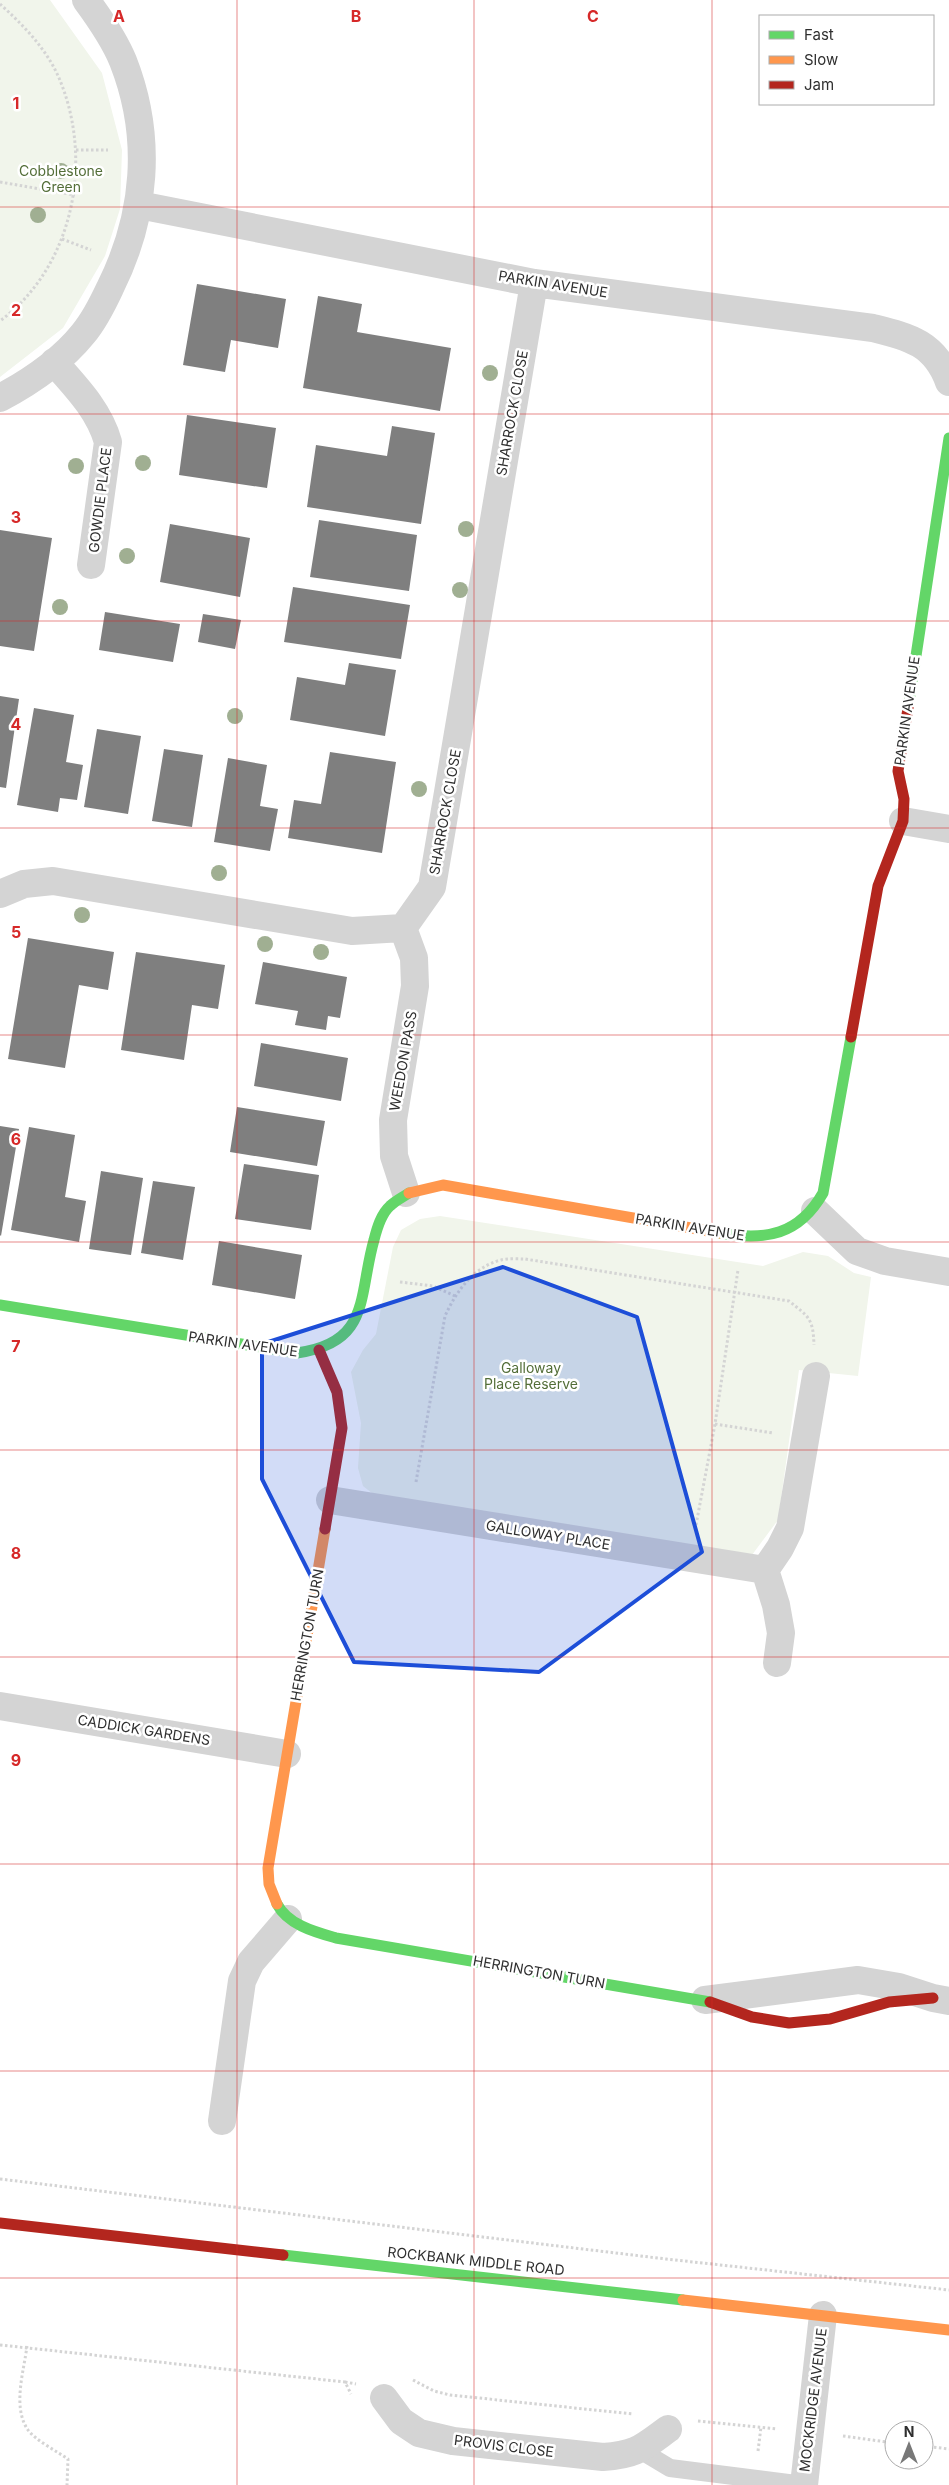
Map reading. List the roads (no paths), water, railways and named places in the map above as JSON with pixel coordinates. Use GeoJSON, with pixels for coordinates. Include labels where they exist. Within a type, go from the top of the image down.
{"type":"FeatureCollection","features":[{"type":"Feature","properties":{"kind":"street"},"geometry":{"type":"LineString","coordinates":[[0,398],[54,362],[84,333],[123,262],[134,230],[139,205],[143,151],[134,98],[123,61],[104,25],[86,0]]}},
{"type":"Feature","properties":{"kind":"street","name":"PARKIN AVENUE"},"geometry":{"type":"LineString","coordinates":[[139,205],[534,283],[873,328],[908,336],[925,346],[948,374]]}},
{"type":"Feature","properties":{"kind":"street","name":"SHARROCK CLOSE"},"geometry":{"type":"LineString","coordinates":[[403,928],[432,887],[534,283]]}},
{"type":"Feature","properties":{"kind":"street","name":"GOWDIE PLACE"},"geometry":{"type":"LineString","coordinates":[[54,362],[93,408],[108,442],[91,565]]}},
{"type":"Feature","properties":{"kind":"street","name":"PARKIN AVENUE"},"geometry":{"type":"LineString","coordinates":[[0,1305],[297,1353],[319,1350],[339,1340],[352,1325],[362,1301],[373,1238],[382,1218],[393,1201],[426,1186],[443,1185],[743,1237],[770,1236],[791,1229],[815,1211],[824,1193],[878,886],[903,821],[904,799],[898,771],[949,438]]}},
{"type":"Feature","properties":{"kind":"street"},"geometry":{"type":"LineString","coordinates":[[903,821],[949,829]]}},
{"type":"Feature","properties":{"kind":"street"},"geometry":{"type":"LineString","coordinates":[[0,894],[24,884],[53,881],[352,931],[403,928]]}},
{"type":"Feature","properties":{"kind":"street","name":"WEEDON PASS"},"geometry":{"type":"LineString","coordinates":[[403,928],[414,958],[415,986],[393,1120],[394,1156],[406,1194]]}},
{"type":"Feature","properties":{"kind":"street"},"geometry":{"type":"LineString","coordinates":[[815,1211],[857,1251],[885,1261],[949,1272]]}},
{"type":"Feature","properties":{"kind":"street","name":"HERRINGTON TURN"},"geometry":{"type":"LineString","coordinates":[[319,1350],[337,1392],[342,1428],[268,1878],[277,1905],[288,1919],[305,1930],[336,1938],[705,2000],[752,2017],[790,2023],[830,2019],[889,2002],[941,2000]]}},
{"type":"Feature","properties":{"kind":"street"},"geometry":{"type":"LineString","coordinates":[[777,1663],[781,1633],[776,1605],[765,1570],[780,1548],[790,1528],[816,1376]]}},
{"type":"Feature","properties":{"kind":"street","name":"GALLOWAY PLACE"},"geometry":{"type":"LineString","coordinates":[[330,1500],[765,1570]]}},
{"type":"Feature","properties":{"kind":"street","name":"CADDICK GARDENS"},"geometry":{"type":"LineString","coordinates":[[0,1706],[287,1754]]}},
{"type":"Feature","properties":{"kind":"street"},"geometry":{"type":"LineString","coordinates":[[222,2121],[242,1981],[251,1962],[288,1919]]}},
{"type":"Feature","properties":{"kind":"street","name":"HERRINGTON TURN"},"geometry":{"type":"LineString","coordinates":[[705,2000],[858,1980],[899,1986],[941,2000]]}},
{"type":"Feature","properties":{"kind":"street","name":"ROCKBANK MIDDLE ROAD"},"geometry":{"type":"LineString","coordinates":[[0,2223],[949,2330]]}},
{"type":"Feature","properties":{"kind":"street","name":"MOCKRIDGE AVENUE"},"geometry":{"type":"LineString","coordinates":[[804,2485],[824,2315]]}},
{"type":"Feature","properties":{"kind":"street","name":"PROVIS CLOSE"},"geometry":{"type":"LineString","coordinates":[[373,2391],[401,2421],[419,2433],[444,2439],[603,2457],[626,2456],[640,2450],[668,2429]]}},
{"type":"Feature","properties":{"kind":"lane"},"geometry":{"type":"LineString","coordinates":[[640,2450],[670,2468],[804,2485]]}},
{"type":"Feature","properties":{"kind":"park label","name":"Cobblestone Green"},"geometry":{"type":"Point","coordinates":[61,180]}},
{"type":"Feature","properties":{"kind":"park label","name":"Galloway Place Reserve"},"geometry":{"type":"Point","coordinates":[531,1376]}}]}
